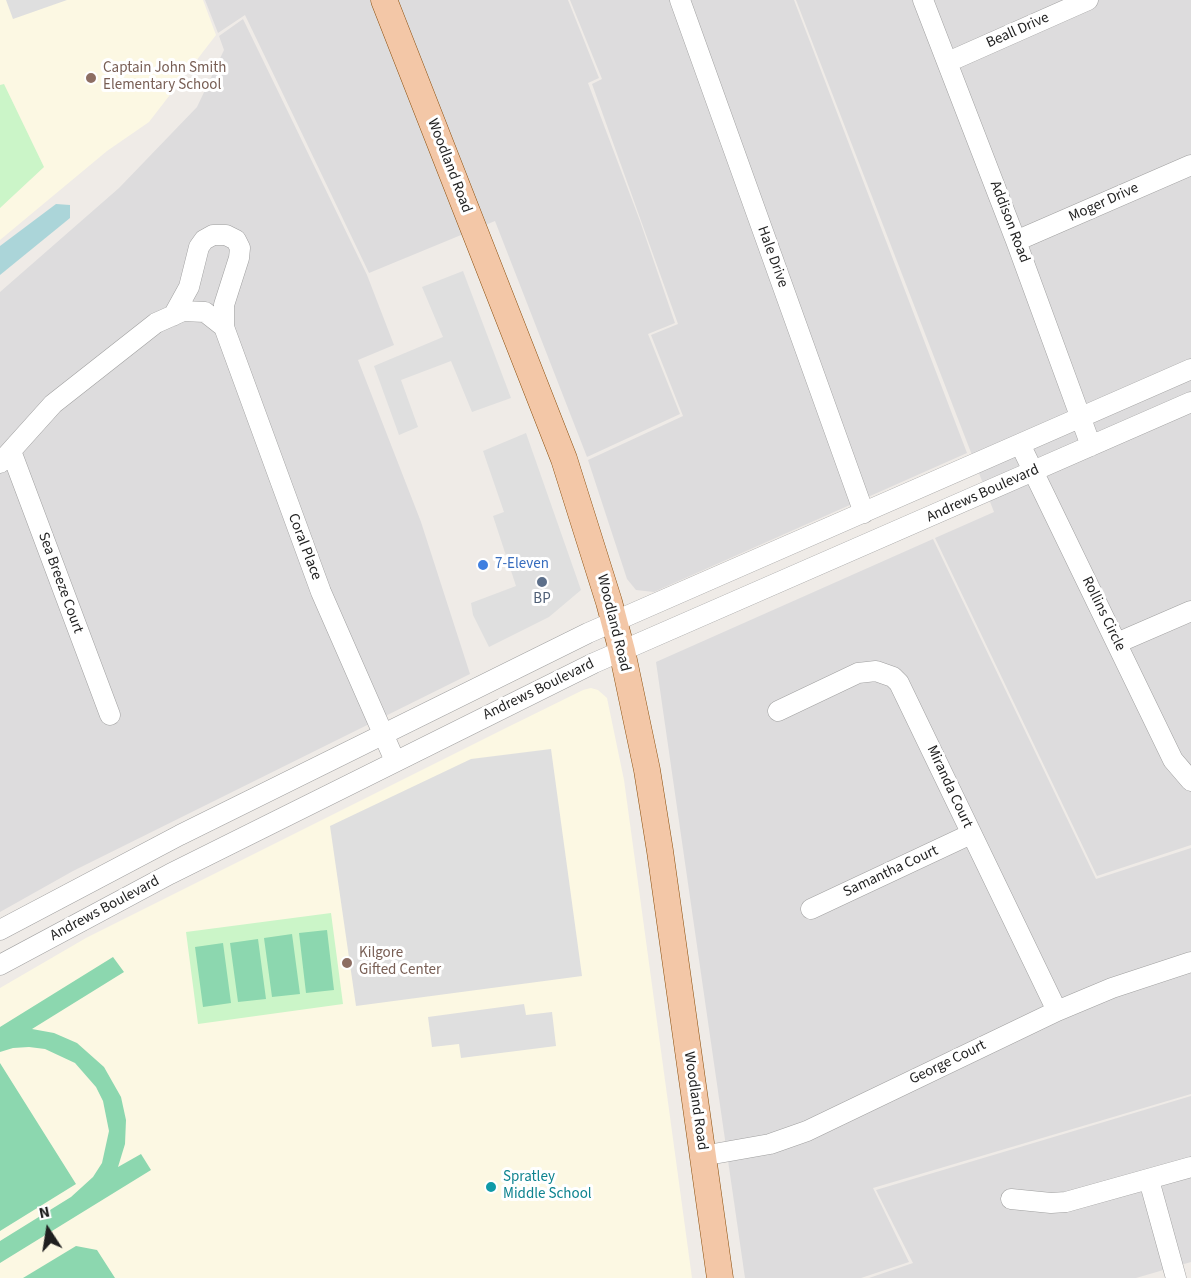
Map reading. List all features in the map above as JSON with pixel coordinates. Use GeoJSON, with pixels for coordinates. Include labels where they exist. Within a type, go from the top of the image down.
{"type":"FeatureCollection","features":[{"type":"Feature","properties":{"kind":"main road","name":"Woodland Road"},"geometry":{"type":"LineString","coordinates":[[384,0],[564,459],[597,559],[622,651],[647,770],[660,851],[720,1278]]}},
{"type":"Feature","properties":{"kind":"street","name":"Hale Drive"},"geometry":{"type":"LineString","coordinates":[[680,0],[864,513]]}},
{"type":"Feature","properties":{"kind":"street","name":"Addison Road"},"geometry":{"type":"LineString","coordinates":[[923,0],[1016,241],[1091,446]]}},
{"type":"Feature","properties":{"kind":"street","name":"Beall Drive"},"geometry":{"type":"LineString","coordinates":[[948,62],[1088,0]]}},
{"type":"Feature","properties":{"kind":"street","name":"Moger Drive"},"geometry":{"type":"LineString","coordinates":[[1016,241],[1191,165]]}},
{"type":"Feature","properties":{"kind":"street","name":"Coral Place"},"geometry":{"type":"LineString","coordinates":[[173,316],[189,287],[199,247],[204,240],[213,235],[226,235],[236,240],[240,248],[239,258],[224,305],[224,327],[302,545],[395,761]]}},
{"type":"Feature","properties":{"kind":"street"},"geometry":{"type":"LineString","coordinates":[[6,457],[52,404],[156,323],[183,311],[205,312],[224,327]]}},
{"type":"Feature","properties":{"kind":"street","name":"Andrews Boulevard"},"geometry":{"type":"LineString","coordinates":[[0,930],[133,859],[552,650],[1191,369]]}},
{"type":"Feature","properties":{"kind":"street","name":"Andrews Boulevard"},"geometry":{"type":"LineString","coordinates":[[0,965],[150,884],[395,761],[622,651],[1191,402]]}},
{"type":"Feature","properties":{"kind":"street","name":"Rollins Circle"},"geometry":{"type":"LineString","coordinates":[[1020,444],[1173,760],[1191,781]]}},
{"type":"Feature","properties":{"kind":"street","name":"Sea Breeze Court"},"geometry":{"type":"LineString","coordinates":[[6,457],[110,715]]}},
{"type":"Feature","properties":{"kind":"street"},"geometry":{"type":"LineString","coordinates":[[1117,643],[1191,611]]}},
{"type":"Feature","properties":{"kind":"street","name":"Miranda Court"},"geometry":{"type":"LineString","coordinates":[[778,711],[858,673],[876,671],[893,677],[903,689],[1057,1011]]}},
{"type":"Feature","properties":{"kind":"street","name":"Samantha Court"},"geometry":{"type":"LineString","coordinates":[[811,909],[971,834]]}},
{"type":"Feature","properties":{"kind":"street","name":"George Court"},"geometry":{"type":"LineString","coordinates":[[702,1156],[770,1144],[807,1131],[1057,1011],[1112,988],[1191,962]]}},
{"type":"Feature","properties":{"kind":"street"},"geometry":{"type":"LineString","coordinates":[[1011,1199],[1066,1202],[1191,1167]]}},
{"type":"Feature","properties":{"kind":"street"},"geometry":{"type":"LineString","coordinates":[[1149,1180],[1176,1278]]}},
{"type":"Feature","properties":{"kind":"shaded area","name":"Captain John Smith Elementary School"},"geometry":{"type":"Polygon","coordinates":[[[0,0],[203,0],[216,35],[149,122],[107,151],[0,240],[0,0]]]}},
{"type":"Feature","properties":{"kind":"shaded area"},"geometry":{"type":"Polygon","coordinates":[[[6,0],[67,0],[13,19],[6,0]]]}},
{"type":"Feature","properties":{"kind":"shaded area"},"geometry":{"type":"Polygon","coordinates":[[[205,0],[568,0],[599,78],[588,83],[640,221],[675,323],[648,334],[680,414],[587,457],[495,221],[369,273],[245,15],[218,33],[205,0]]]}},
{"type":"Feature","properties":{"kind":"shaded area"},"geometry":{"type":"Polygon","coordinates":[[[570,0],[794,0],[967,453],[654,592],[636,590],[627,579],[588,460],[683,416],[651,335],[678,324],[592,84],[602,79],[570,0]]]}},
{"type":"Feature","properties":{"kind":"shaded area"},"geometry":{"type":"Polygon","coordinates":[[[796,0],[1191,0],[1191,845],[1097,876],[935,538],[994,512],[796,0]]]}},
{"type":"Feature","properties":{"kind":"shaded area"},"geometry":{"type":"Polygon","coordinates":[[[243,19],[367,275],[394,345],[358,360],[421,522],[470,674],[73,871],[0,912],[0,292],[119,188],[197,107],[224,50],[219,36],[243,19]]]}},
{"type":"Feature","properties":{"kind":"shaded area"},"geometry":{"type":"Polygon","coordinates":[[[463,271],[511,398],[472,412],[451,361],[401,380],[418,427],[399,435],[374,366],[443,337],[422,287],[463,271]]]}},
{"type":"Feature","properties":{"kind":"shaded area"},"geometry":{"type":"Polygon","coordinates":[[[526,433],[581,590],[549,617],[489,647],[473,615],[471,603],[516,586],[493,516],[504,512],[483,451],[526,433]]]}},
{"type":"Feature","properties":{"kind":"shaded area"},"geometry":{"type":"Polygon","coordinates":[[[933,539],[1096,879],[1191,848],[1191,1094],[873,1188],[909,1262],[861,1278],[745,1278],[656,662],[933,539]]]}},
{"type":"Feature","properties":{"kind":"shaded area","name":"Kilgore Gifted Center"},"geometry":{"type":"Polygon","coordinates":[[[591,688],[598,690],[607,698],[624,780],[692,1278],[0,1278],[0,988],[86,938],[510,726],[591,688]]]}},
{"type":"Feature","properties":{"kind":"shaded area"},"geometry":{"type":"Polygon","coordinates":[[[551,749],[582,976],[356,1006],[330,826],[471,759],[551,749]]]}},
{"type":"Feature","properties":{"kind":"shaded area"},"geometry":{"type":"Polygon","coordinates":[[[524,1004],[526,1015],[552,1012],[556,1046],[461,1058],[459,1044],[432,1047],[428,1017],[524,1004]]]}},
{"type":"Feature","properties":{"kind":"shaded area"},"geometry":{"type":"Polygon","coordinates":[[[1191,1096],[1191,1262],[1136,1278],[869,1278],[913,1263],[876,1190],[1191,1096]]]}},
{"type":"Feature","properties":{"kind":"green space"},"geometry":{"type":"Polygon","coordinates":[[[4,84],[44,167],[0,208],[0,85],[4,84]]]}},
{"type":"Feature","properties":{"kind":"green space"},"geometry":{"type":"Polygon","coordinates":[[[331,913],[343,1004],[198,1024],[186,932],[331,913]]]}},
{"type":"Feature","properties":{"kind":"green space"},"geometry":{"type":"Polygon","coordinates":[[[327,930],[334,990],[306,993],[299,933],[327,930]]]}},
{"type":"Feature","properties":{"kind":"green space"},"geometry":{"type":"Polygon","coordinates":[[[292,934],[300,994],[272,997],[264,938],[292,934]]]}},
{"type":"Feature","properties":{"kind":"green space"},"geometry":{"type":"Polygon","coordinates":[[[258,939],[266,999],[238,1002],[230,943],[258,939]]]}},
{"type":"Feature","properties":{"kind":"green space"},"geometry":{"type":"Polygon","coordinates":[[[223,943],[231,1003],[203,1007],[195,947],[223,943]]]}},
{"type":"Feature","properties":{"kind":"green space"},"geometry":{"type":"Polygon","coordinates":[[[113,957],[124,972],[32,1029],[54,1033],[77,1043],[104,1067],[121,1097],[126,1120],[125,1144],[118,1167],[141,1154],[151,1170],[0,1263],[0,1241],[71,1197],[93,1177],[102,1163],[109,1131],[103,1101],[96,1087],[75,1063],[45,1049],[13,1048],[0,1052],[0,1027],[113,957]]]}},
{"type":"Feature","properties":{"kind":"green space"},"geometry":{"type":"Polygon","coordinates":[[[0,1063],[76,1184],[0,1231],[0,1063]]]}},
{"type":"Feature","properties":{"kind":"green space"},"geometry":{"type":"Polygon","coordinates":[[[76,1246],[97,1250],[115,1278],[23,1278],[76,1246]]]}},
{"type":"Feature","properties":{"kind":"water"},"geometry":{"type":"Polygon","coordinates":[[[56,204],[70,205],[70,218],[0,275],[0,246],[56,204]]]}},
{"type":"Feature","properties":{"kind":"place","name":"Captain John Smith Elementary School"},"geometry":{"type":"Point","coordinates":[91,78]}},
{"type":"Feature","properties":{"kind":"place","name":"7-Eleven"},"geometry":{"type":"Point","coordinates":[483,565]}},
{"type":"Feature","properties":{"kind":"place","name":"BP"},"geometry":{"type":"Point","coordinates":[542,582]}},
{"type":"Feature","properties":{"kind":"place","name":"Kilgore Gifted Center"},"geometry":{"type":"Point","coordinates":[347,963]}},
{"type":"Feature","properties":{"kind":"place","name":"Spratley Middle School"},"geometry":{"type":"Point","coordinates":[491,1187]}}]}
